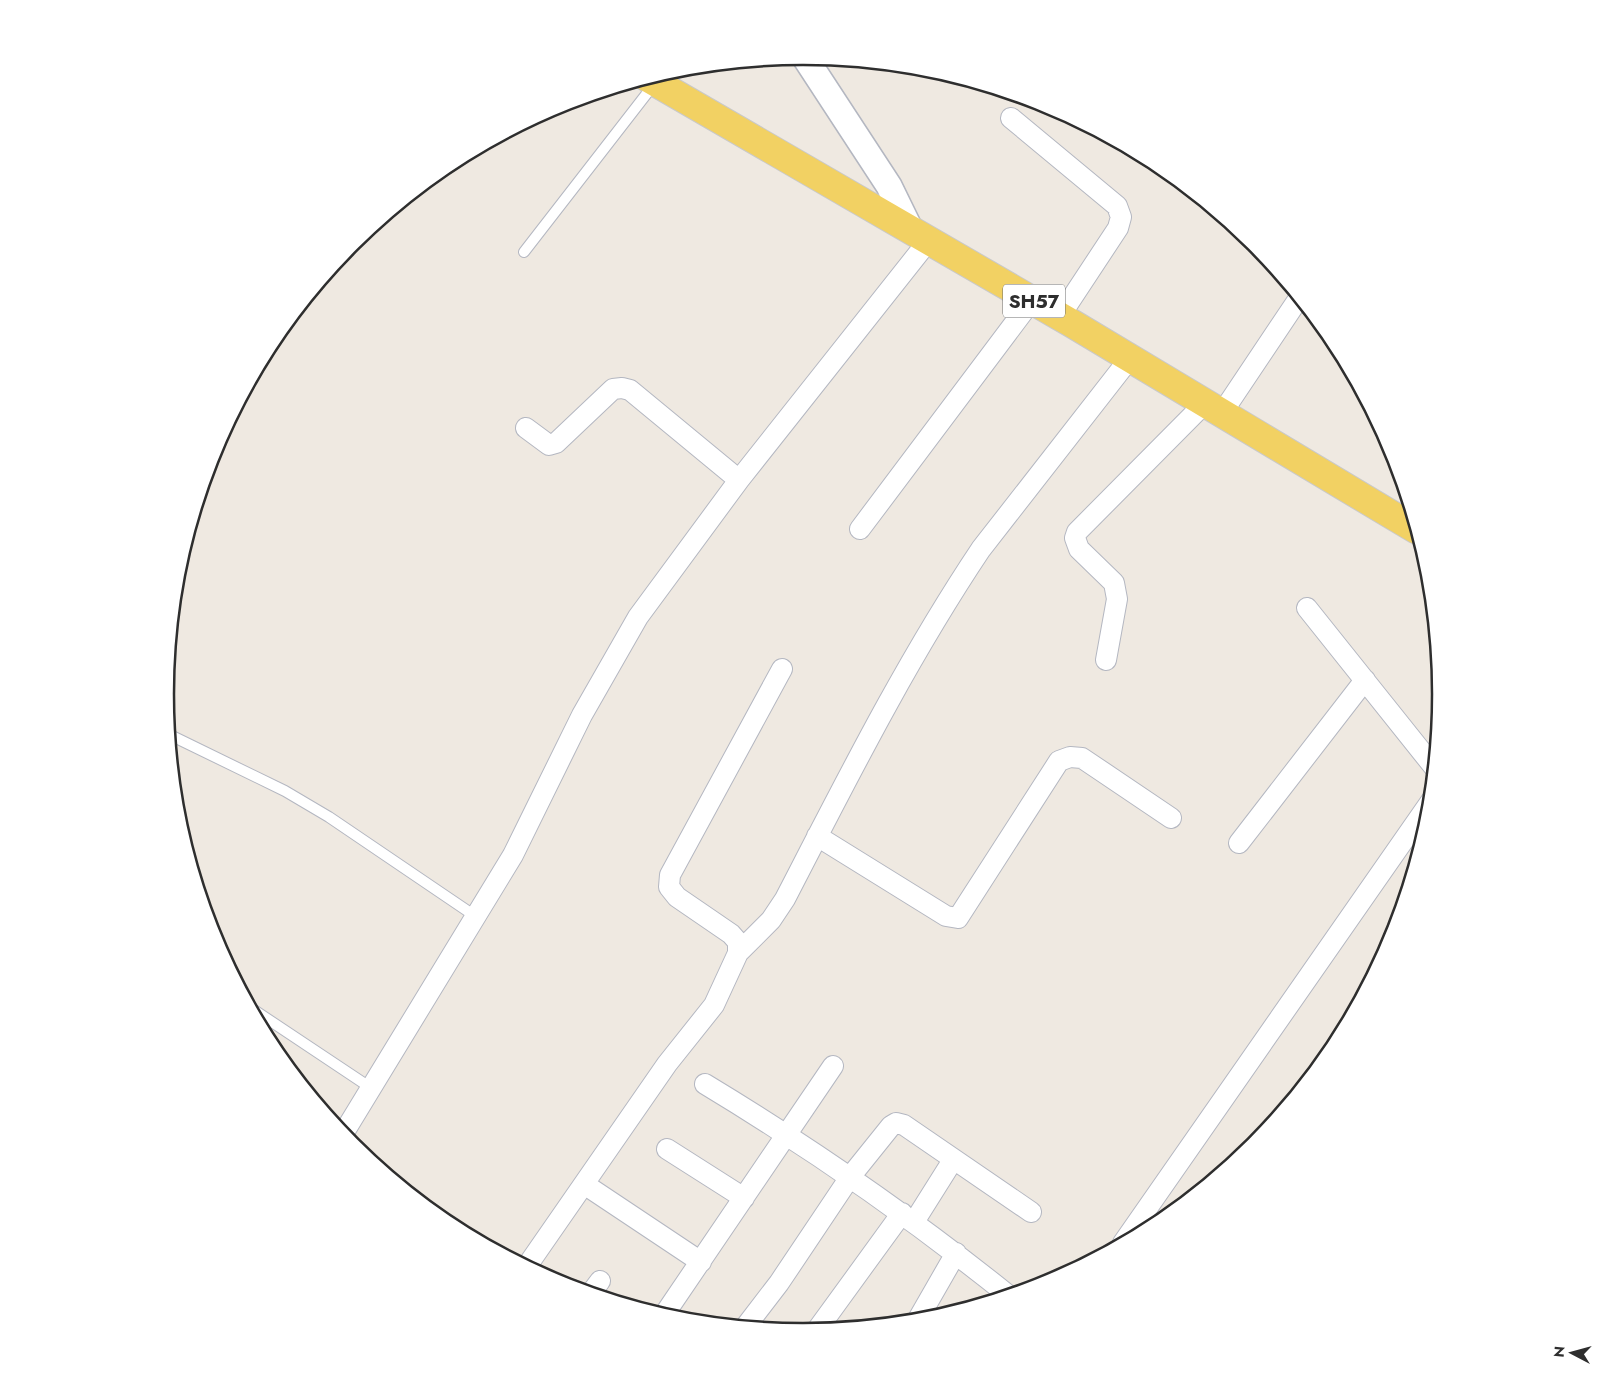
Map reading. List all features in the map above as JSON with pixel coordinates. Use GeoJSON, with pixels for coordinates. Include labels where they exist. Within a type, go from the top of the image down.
{"type":"FeatureCollection","features":[{"type":"Feature","properties":{"kind":"main road","name":"SH57"},"geometry":{"type":"LineString","coordinates":[[656,83],[1060,316],[1213,408],[1408,521]]}},
{"type":"Feature","properties":{"kind":"street"},"geometry":{"type":"LineString","coordinates":[[347,1127],[512,855],[582,715],[638,617],[920,235],[810,65]]}},
{"type":"Feature","properties":{"kind":"street"},"geometry":{"type":"LineString","coordinates":[[1011,118],[1117,206],[1121,216],[1118,228],[1060,316]]}},
{"type":"Feature","properties":{"kind":"street"},"geometry":{"type":"LineString","coordinates":[[860,529],[1032,300]]}},
{"type":"Feature","properties":{"kind":"street"},"geometry":{"type":"LineString","coordinates":[[1106,660],[1117,599],[1116,590],[1114,583],[1079,549],[1075,538],[1077,532],[1213,408],[1296,302]]}},
{"type":"Feature","properties":{"kind":"street"},"geometry":{"type":"LineString","coordinates":[[531,1261],[666,1064],[714,1005],[738,952],[771,920],[876,723],[981,549],[1130,358]]}},
{"type":"Feature","properties":{"kind":"street"},"geometry":{"type":"LineString","coordinates":[[526,428],[544,443],[549,445],[556,443],[613,389],[622,388],[630,390],[739,480]]}},
{"type":"Feature","properties":{"kind":"street"},"geometry":{"type":"LineString","coordinates":[[1307,608],[1429,760]]}},
{"type":"Feature","properties":{"kind":"street"},"geometry":{"type":"LineString","coordinates":[[738,952],[738,942],[731,934],[677,897],[669,887],[670,875],[782,669]]}},
{"type":"Feature","properties":{"kind":"street"},"geometry":{"type":"LineString","coordinates":[[1239,843],[1365,680]]}},
{"type":"Feature","properties":{"kind":"street"},"geometry":{"type":"LineString","coordinates":[[817,836],[946,916],[958,918],[1060,761],[1070,757],[1082,758],[1171,818]]}},
{"type":"Feature","properties":{"kind":"street"},"geometry":{"type":"LineString","coordinates":[[1132,1230],[1420,817]]}},
{"type":"Feature","properties":{"kind":"street"},"geometry":{"type":"LineString","coordinates":[[669,1308],[702,1262],[832,1066]]}},
{"type":"Feature","properties":{"kind":"street"},"geometry":{"type":"LineString","coordinates":[[705,1084],[787,1134],[850,1177],[956,1253],[1003,1291]]}},
{"type":"Feature","properties":{"kind":"street"},"geometry":{"type":"LineString","coordinates":[[750,1321],[779,1283],[850,1177],[891,1126],[896,1123],[904,1125],[1031,1212]]}},
{"type":"Feature","properties":{"kind":"street"},"geometry":{"type":"LineString","coordinates":[[667,1149],[744,1198]]}},
{"type":"Feature","properties":{"kind":"street"},"geometry":{"type":"LineString","coordinates":[[823,1323],[953,1160]]}},
{"type":"Feature","properties":{"kind":"street"},"geometry":{"type":"LineString","coordinates":[[584,1184],[702,1262]]}},
{"type":"Feature","properties":{"kind":"street"},"geometry":{"type":"LineString","coordinates":[[922,1312],[956,1253]]}},
{"type":"Feature","properties":{"kind":"lane"},"geometry":{"type":"LineString","coordinates":[[524,252],[649,84]]}},
{"type":"Feature","properties":{"kind":"lane"},"geometry":{"type":"LineString","coordinates":[[176,738],[284,791],[329,817],[475,916]]}},
{"type":"Feature","properties":{"kind":"lane"},"geometry":{"type":"LineString","coordinates":[[265,1017],[371,1088]]}}]}
